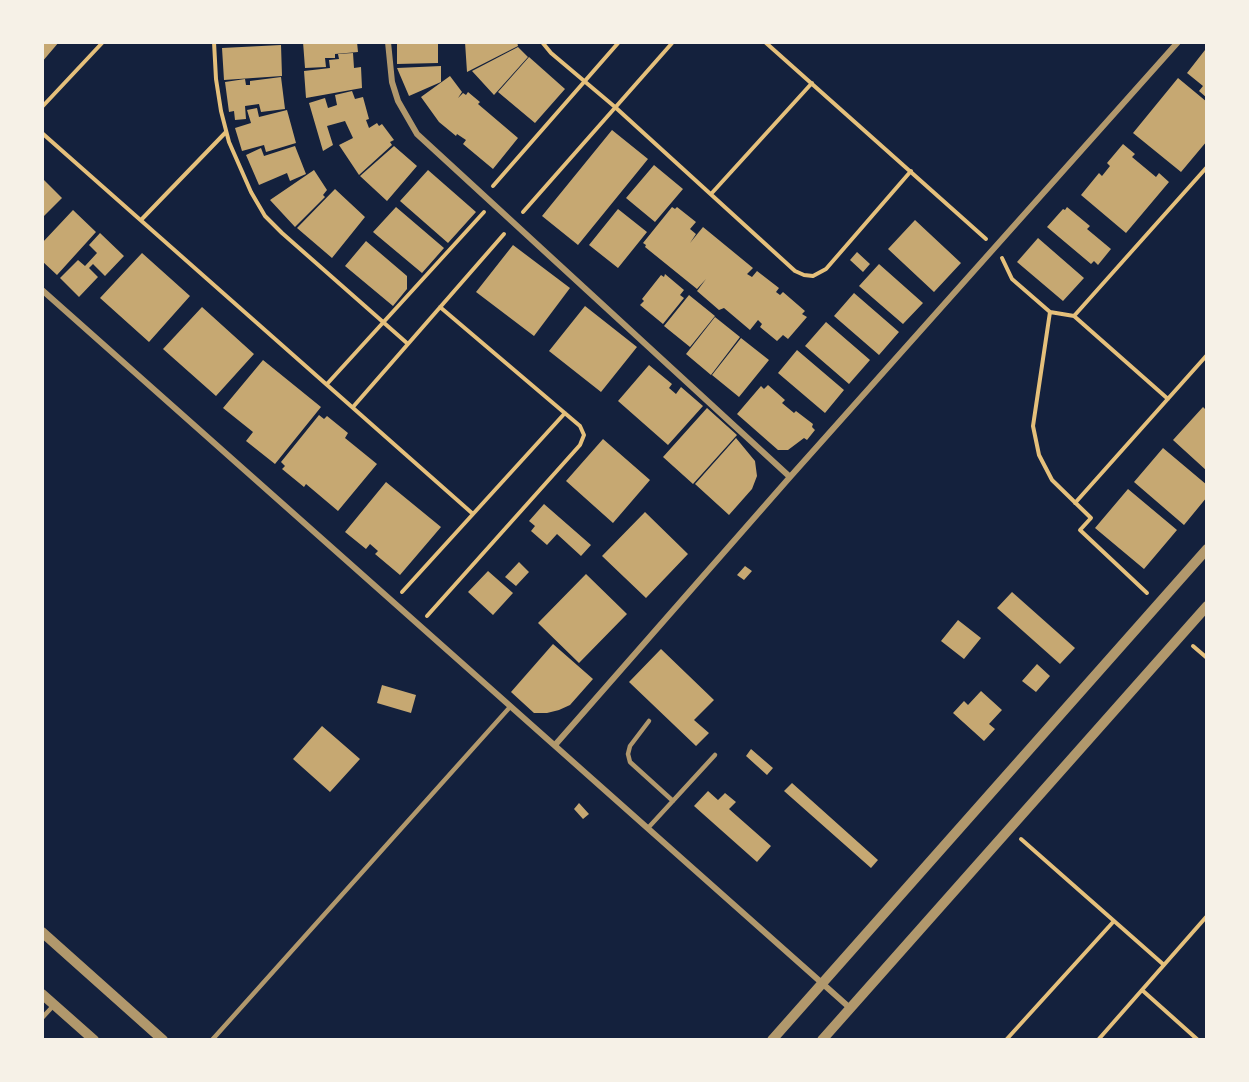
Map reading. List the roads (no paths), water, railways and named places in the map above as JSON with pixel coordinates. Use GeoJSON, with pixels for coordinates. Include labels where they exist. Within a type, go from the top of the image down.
{"type":"FeatureCollection","features":[{"type":"Feature","properties":{"kind":"street"},"geometry":{"type":"LineString","coordinates":[[388,42],[392,82],[398,101],[407,120],[429,147],[485,195],[790,477]]}},
{"type":"Feature","properties":{"kind":"street"},"geometry":{"type":"LineString","coordinates":[[555,745],[790,477],[1178,42]]}},
{"type":"Feature","properties":{"kind":"street"},"geometry":{"type":"LineString","coordinates":[[42,290],[850,1008]]}},
{"type":"Feature","properties":{"kind":"street"},"geometry":{"type":"LineString","coordinates":[[772,1040],[1207,549]]}},
{"type":"Feature","properties":{"kind":"street"},"geometry":{"type":"LineString","coordinates":[[822,1040],[1207,606]]}},
{"type":"Feature","properties":{"kind":"street"},"geometry":{"type":"LineString","coordinates":[[42,932],[163,1040]]}},
{"type":"Feature","properties":{"kind":"street"},"geometry":{"type":"LineString","coordinates":[[42,994],[93,1040]]}},
{"type":"Feature","properties":{"kind":"lane"},"geometry":{"type":"LineString","coordinates":[[212,1040],[510,707]]}},
{"type":"Feature","properties":{"kind":"lane"},"geometry":{"type":"LineString","coordinates":[[649,721],[630,746],[628,754],[630,762],[673,801]]}},
{"type":"Feature","properties":{"kind":"lane"},"geometry":{"type":"LineString","coordinates":[[648,828],[715,755]]}},
{"type":"Feature","properties":{"kind":"lane"},"geometry":{"type":"LineString","coordinates":[[42,1018],[54,1005]]}}]}
